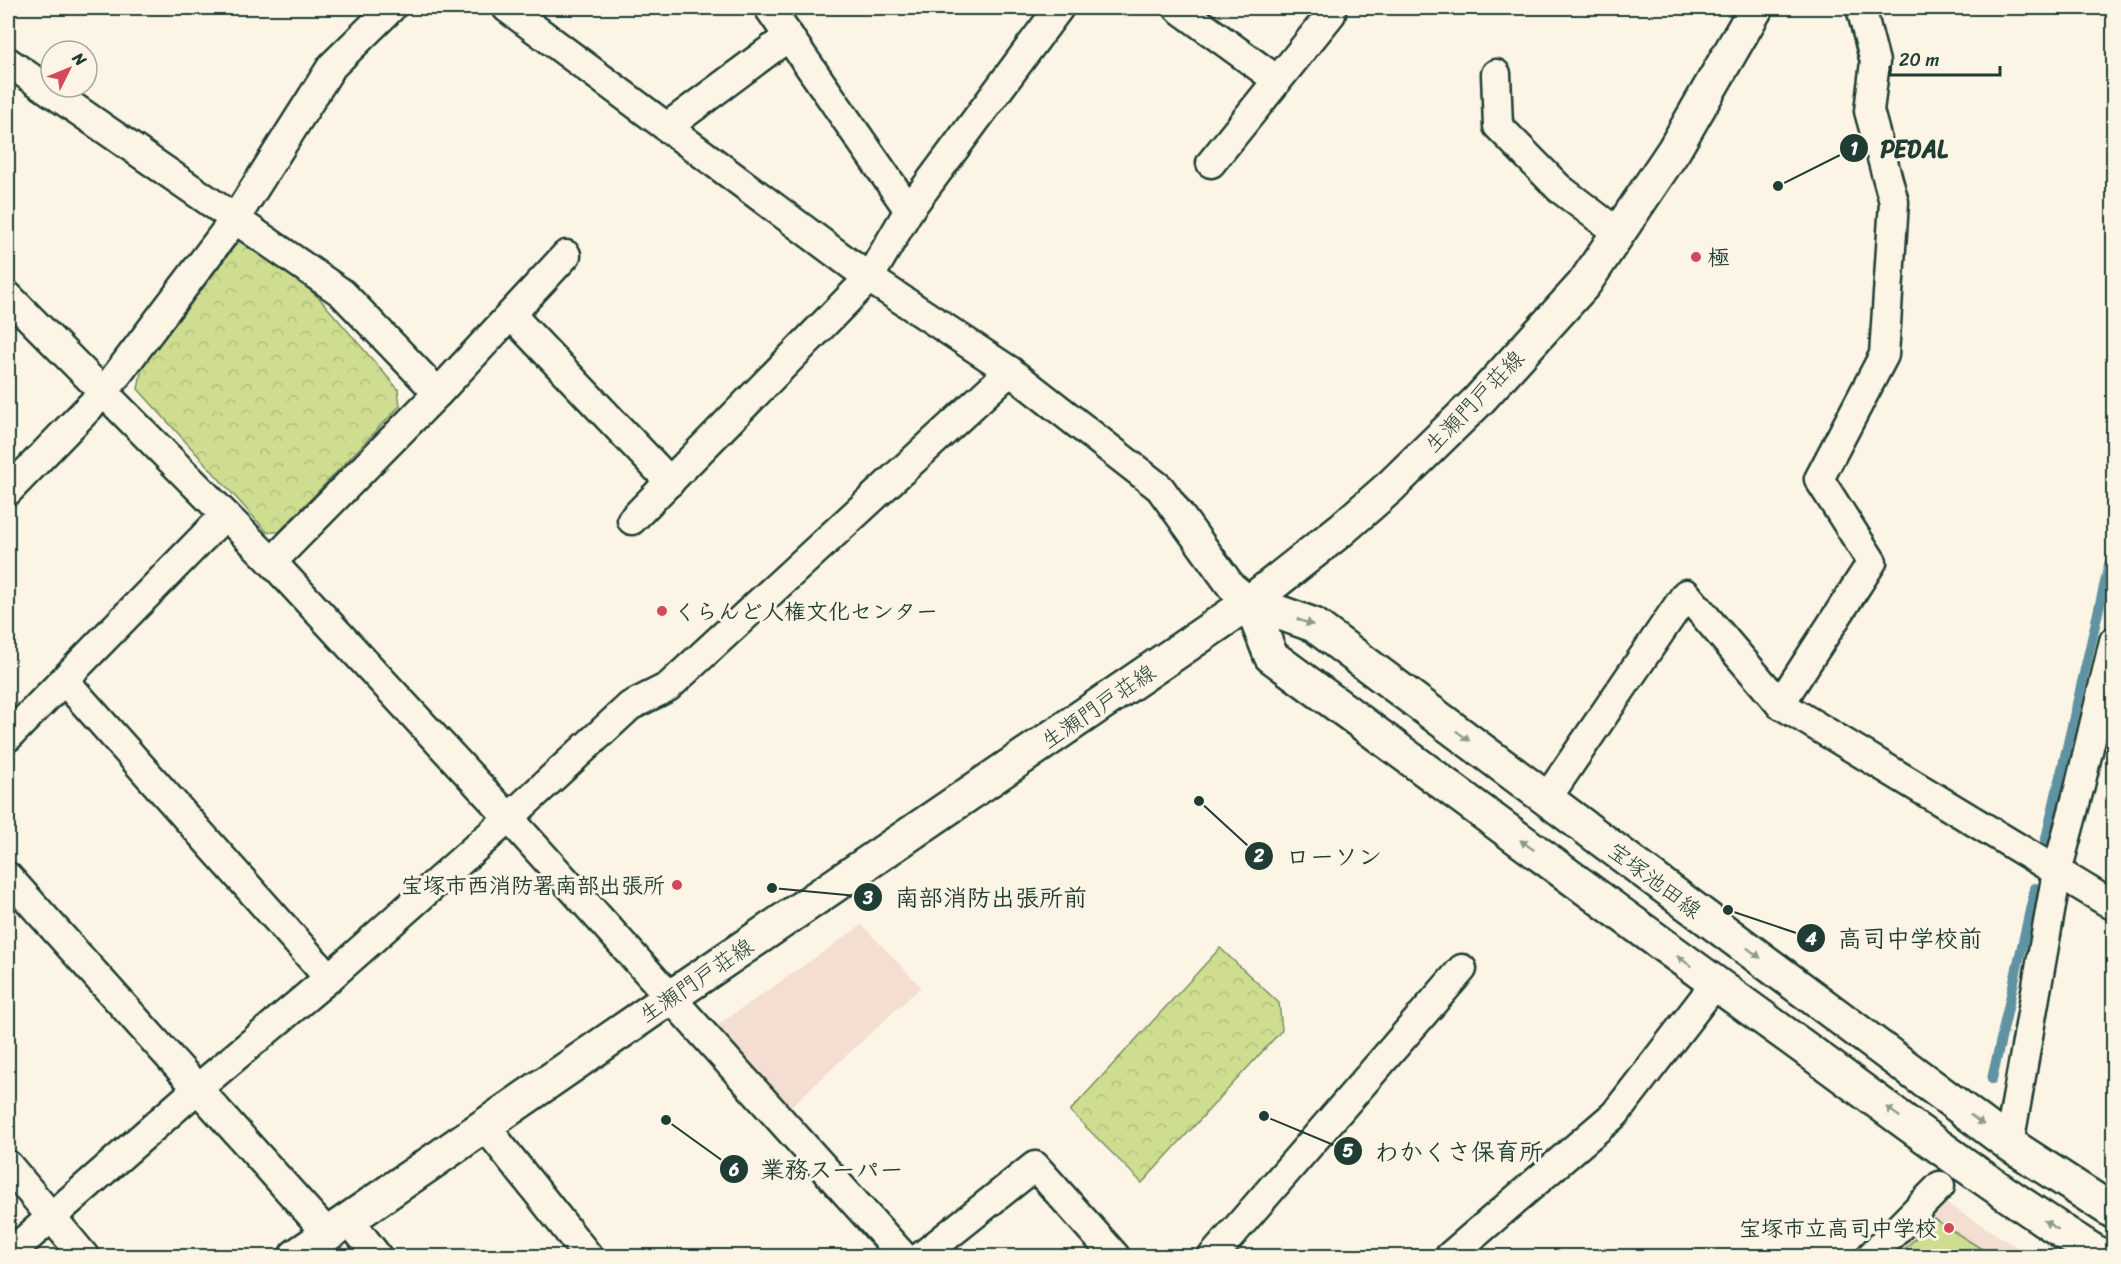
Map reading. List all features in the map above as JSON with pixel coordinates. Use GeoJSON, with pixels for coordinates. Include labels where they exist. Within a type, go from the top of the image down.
{"type":"FeatureCollection","features":[{"type":"Feature","properties":{"kind":"street"},"geometry":{"type":"LineString","coordinates":[[507,8],[869,278],[1010,370],[1160,488],[1231,586],[1250,602],[1271,656],[1715,984],[2038,1217],[2101,1257]]}},
{"type":"Feature","properties":{"kind":"street"},"geometry":{"type":"LineString","coordinates":[[769,8],[909,210]]}},
{"type":"Feature","properties":{"kind":"street"},"geometry":{"type":"LineString","coordinates":[[632,520],[869,278],[909,210],[1059,8]]}},
{"type":"Feature","properties":{"kind":"street"},"geometry":{"type":"LineString","coordinates":[[1178,8],[1277,80]]}},
{"type":"Feature","properties":{"kind":"street","name":"生瀬門戸荘線"},"geometry":{"type":"LineString","coordinates":[[296,1257],[671,997],[1250,602],[1342,529],[1391,486],[1478,401],[1584,284],[1674,150],[1756,8]]}},
{"type":"Feature","properties":{"kind":"street"},"geometry":{"type":"LineString","coordinates":[[1780,704],[1872,562],[1819,479],[1884,355],[1894,202],[1869,111],[1875,62],[1861,8]]}},
{"type":"Feature","properties":{"kind":"street"},"geometry":{"type":"LineString","coordinates":[[8,491],[104,392],[235,219],[332,66],[381,10]]}},
{"type":"Feature","properties":{"kind":"street"},"geometry":{"type":"LineString","coordinates":[[1211,163],[1331,14]]}},
{"type":"Feature","properties":{"kind":"street"},"geometry":{"type":"LineString","coordinates":[[667,127],[789,36]]}},
{"type":"Feature","properties":{"kind":"street"},"geometry":{"type":"LineString","coordinates":[[8,63],[342,293],[438,393]]}},
{"type":"Feature","properties":{"kind":"street"},"geometry":{"type":"LineString","coordinates":[[1496,74],[1498,126],[1559,188],[1618,233]]}},
{"type":"Feature","properties":{"kind":"street"},"geometry":{"type":"LineString","coordinates":[[272,562],[438,393],[566,255]]}},
{"type":"Feature","properties":{"kind":"street"},"geometry":{"type":"LineString","coordinates":[[8,296],[272,562],[509,818],[903,1257]]}},
{"type":"Feature","properties":{"kind":"street"},"geometry":{"type":"LineString","coordinates":[[511,315],[670,482]]}},
{"type":"Feature","properties":{"kind":"street"},"geometry":{"type":"LineString","coordinates":[[8,1255],[197,1089],[329,978],[509,818],[630,705],[668,687],[1010,370]]}},
{"type":"Feature","properties":{"kind":"street"},"geometry":{"type":"LineString","coordinates":[[8,737],[225,515]]}},
{"type":"Feature","properties":{"kind":"street"},"geometry":{"type":"LineString","coordinates":[[1546,798],[1686,594],[1780,704],[2114,906]]}},
{"type":"Feature","properties":{"kind":"street","name":"宝塚池田線"},"geometry":{"type":"LineString","coordinates":[[1250,602],[1314,625],[2009,1144],[2114,1212]]}},
{"type":"Feature","properties":{"kind":"street"},"geometry":{"type":"LineString","coordinates":[[2009,1144],[2057,872],[2114,641]]}},
{"type":"Feature","properties":{"kind":"street"},"geometry":{"type":"LineString","coordinates":[[64,680],[329,978]]}},
{"type":"Feature","properties":{"kind":"street"},"geometry":{"type":"LineString","coordinates":[[8,877],[197,1089],[338,1227],[377,1257]]}},
{"type":"Feature","properties":{"kind":"street"},"geometry":{"type":"LineString","coordinates":[[1213,1257],[1462,969]]}},
{"type":"Feature","properties":{"kind":"street"},"geometry":{"type":"LineString","coordinates":[[1450,1257],[1615,1114],[1715,984]]}},
{"type":"Feature","properties":{"kind":"street"},"geometry":{"type":"LineString","coordinates":[[485,1126],[588,1257]]}},
{"type":"Feature","properties":{"kind":"street"},"geometry":{"type":"LineString","coordinates":[[8,1165],[84,1257]]}},
{"type":"Feature","properties":{"kind":"street"},"geometry":{"type":"LineString","coordinates":[[922,1257],[1035,1166],[1115,1257]]}},
{"type":"Feature","properties":{"kind":"street"},"geometry":{"type":"LineString","coordinates":[[1871,1257],[1940,1186]]}},
{"type":"Feature","properties":{"kind":"shaded area"},"geometry":{"type":"Polygon","coordinates":[[[862,925],[921,987],[787,1110],[712,1029],[862,925]]]}},
{"type":"Feature","properties":{"kind":"shaded area","name":"宝塚市立高司中学校"},"geometry":{"type":"Polygon","coordinates":[[[1941,1200],[2031,1256],[1885,1256],[1941,1200]]]}},
{"type":"Feature","properties":{"kind":"green space"},"geometry":{"type":"Polygon","coordinates":[[[252,239],[320,299],[398,389],[400,406],[279,532],[267,532],[138,389],[142,367],[238,242],[252,239]]]}},
{"type":"Feature","properties":{"kind":"green space"},"geometry":{"type":"Polygon","coordinates":[[[1220,948],[1279,1003],[1282,1030],[1142,1183],[1070,1111],[1220,948]]]}},
{"type":"Feature","properties":{"kind":"green space"},"geometry":{"type":"Polygon","coordinates":[[[1934,1219],[1993,1256],[1898,1256],[1934,1219]]]}},
{"type":"Feature","properties":{"kind":"waterway"},"geometry":{"type":"LineString","coordinates":[[2044,847],[2114,543]]}},
{"type":"Feature","properties":{"kind":"waterway"},"geometry":{"type":"LineString","coordinates":[[1992,1079],[2035,888]]}},
{"type":"Feature","properties":{"kind":"place","name":"PEDAL"},"geometry":{"type":"Point","coordinates":[1778,186]}},
{"type":"Feature","properties":{"kind":"place","name":"極"},"geometry":{"type":"Point","coordinates":[1696,257]}},
{"type":"Feature","properties":{"kind":"place","name":"くらんど人権文化センター"},"geometry":{"type":"Point","coordinates":[662,611]}},
{"type":"Feature","properties":{"kind":"place","name":"ローソン"},"geometry":{"type":"Point","coordinates":[1199,801]}},
{"type":"Feature","properties":{"kind":"place","name":"宝塚市西消防署南部出張所"},"geometry":{"type":"Point","coordinates":[677,885]}},
{"type":"Feature","properties":{"kind":"place","name":"南部消防出張所前"},"geometry":{"type":"Point","coordinates":[772,888]}},
{"type":"Feature","properties":{"kind":"place","name":"高司中学校前"},"geometry":{"type":"Point","coordinates":[1728,910]}},
{"type":"Feature","properties":{"kind":"place","name":"わかくさ保育所"},"geometry":{"type":"Point","coordinates":[1264,1116]}},
{"type":"Feature","properties":{"kind":"place","name":"業務スーパー"},"geometry":{"type":"Point","coordinates":[666,1120]}},
{"type":"Feature","properties":{"kind":"place","name":"宝塚市立高司中学校"},"geometry":{"type":"Point","coordinates":[1949,1228]}}]}
